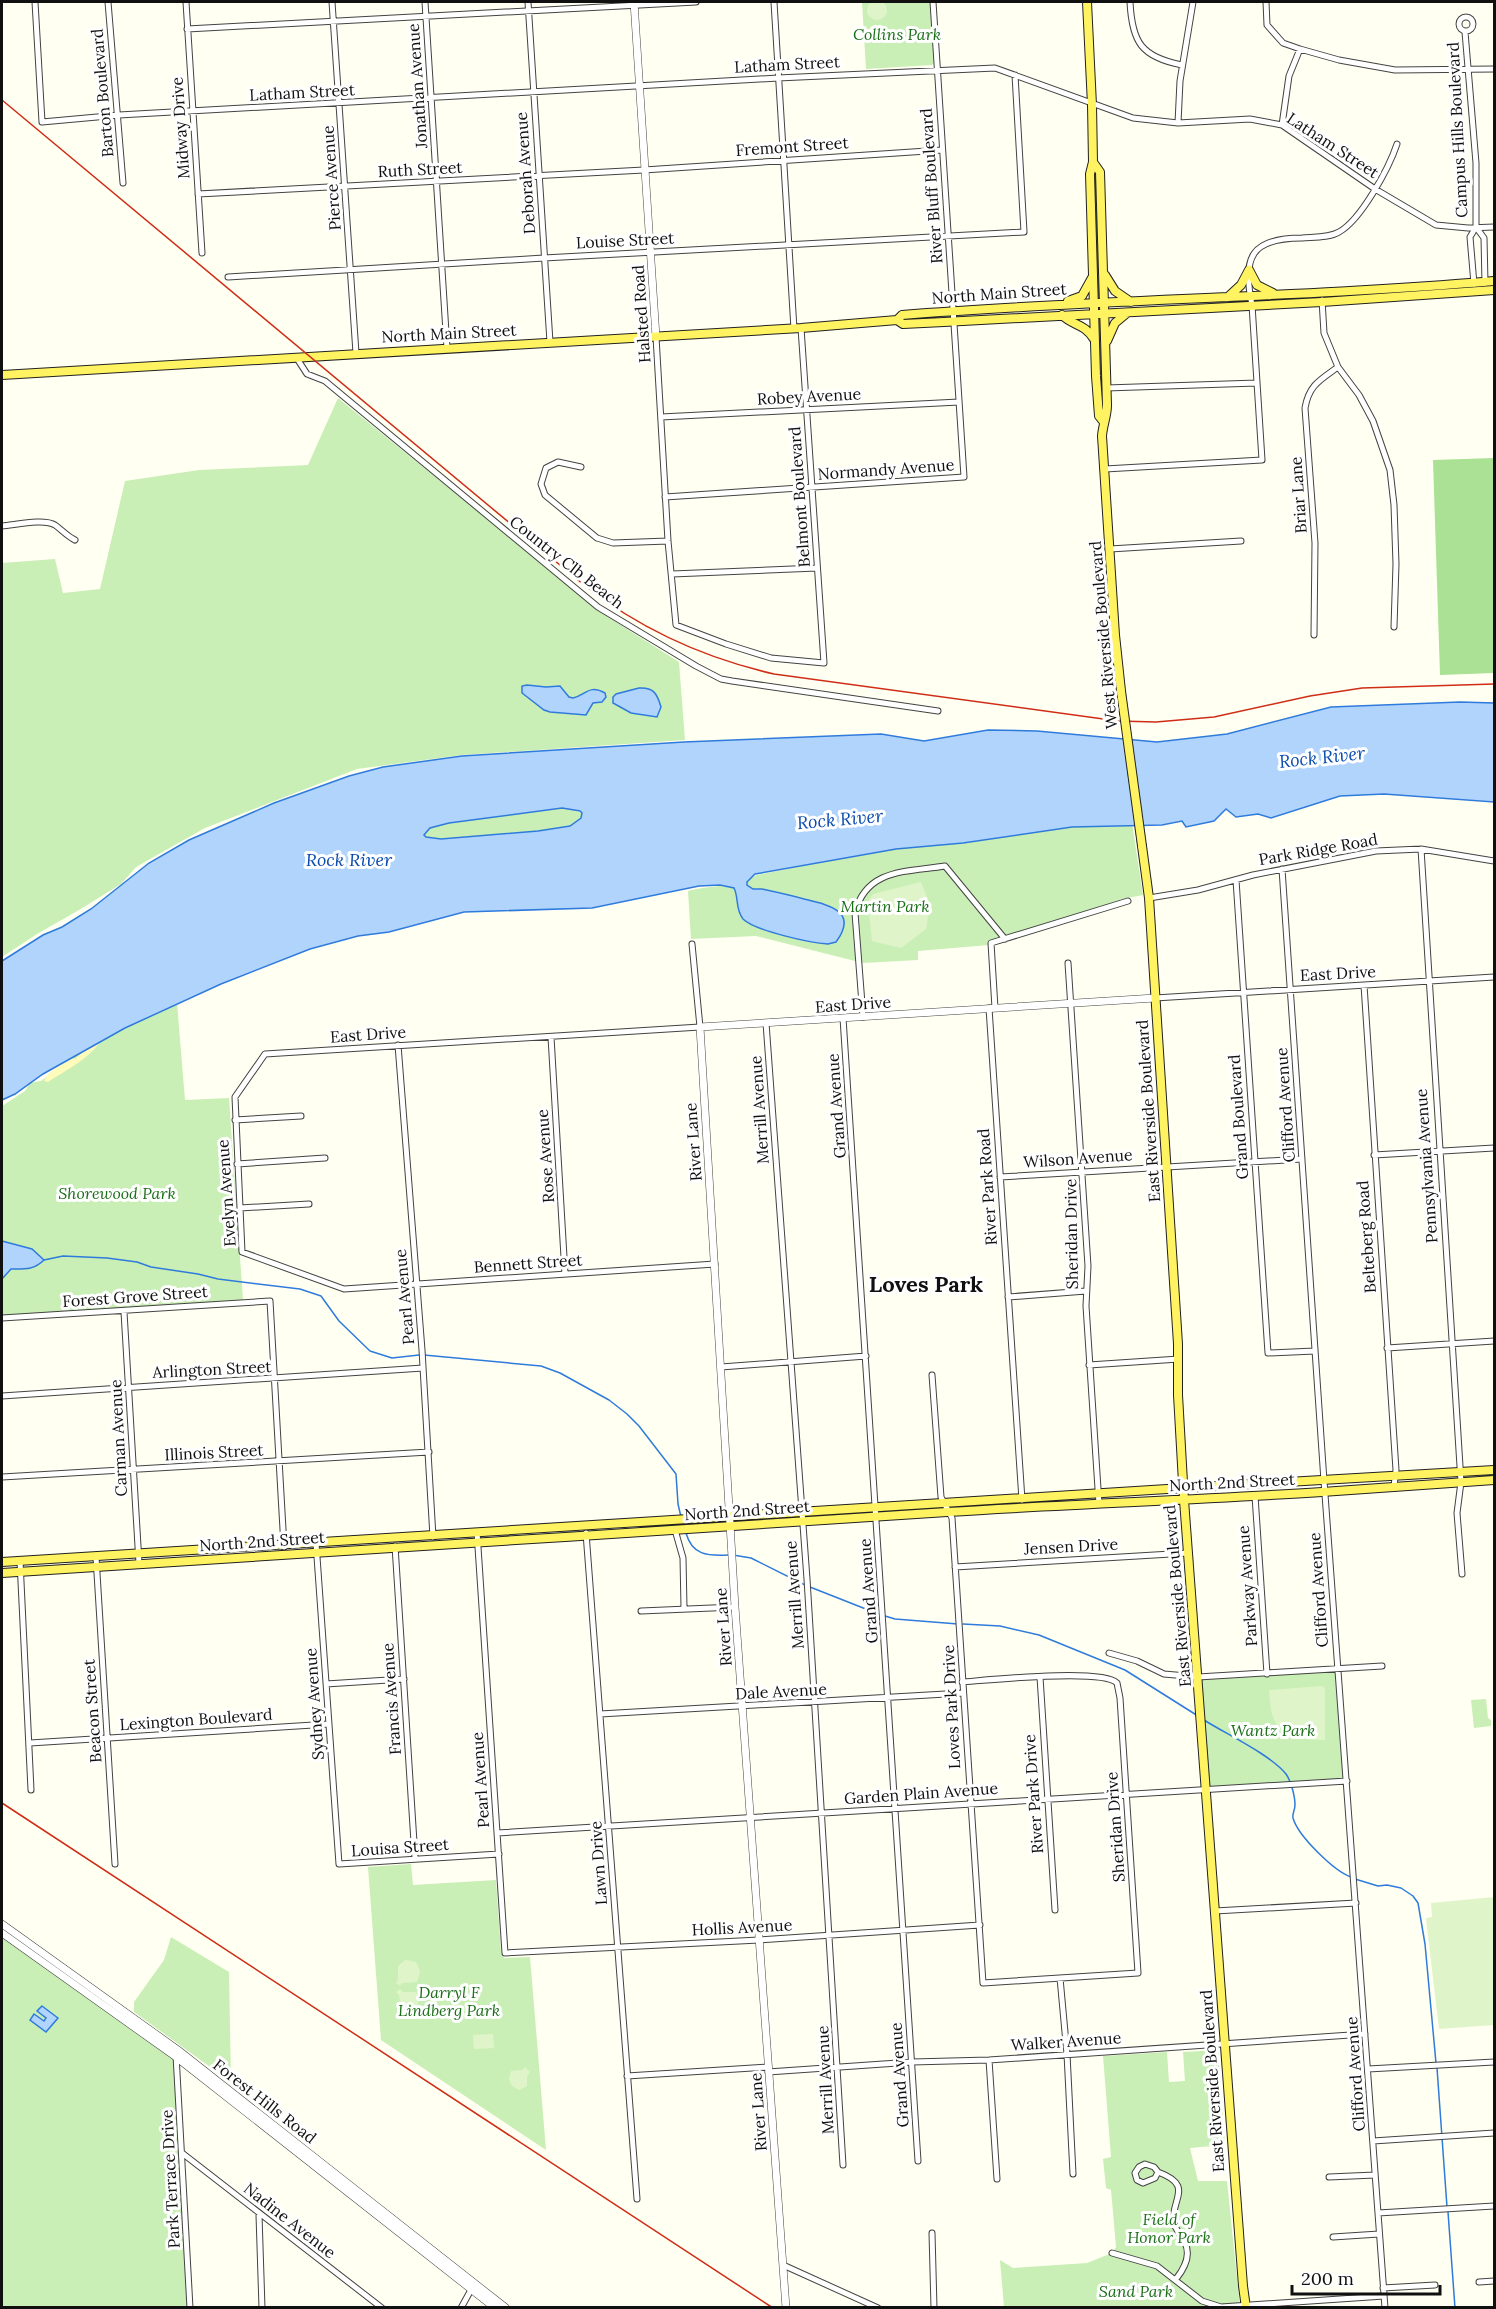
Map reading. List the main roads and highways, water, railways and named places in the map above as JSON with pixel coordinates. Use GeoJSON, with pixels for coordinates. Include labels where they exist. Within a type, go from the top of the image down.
{"type":"FeatureCollection","features":[{"type":"Feature","properties":{"kind":"main road","name":"West Riverside Boulevard"},"geometry":{"type":"LineString","coordinates":[[1086,2],[1092,105],[1093,162],[1090,174],[1099,416],[1103,421],[1115,635],[1142,846]]}},
{"type":"Feature","properties":{"kind":"main road","name":"West Riverside Boulevard"},"geometry":{"type":"LineString","coordinates":[[1093,162],[1100,172],[1104,273],[1107,416],[1103,421]]}},
{"type":"Feature","properties":{"kind":"main road"},"geometry":{"type":"LineString","coordinates":[[1228,297],[1241,285],[1249,270],[1253,280],[1263,290],[1279,295]]}},
{"type":"Feature","properties":{"kind":"main road"},"geometry":{"type":"LineString","coordinates":[[1104,273],[1115,291],[1131,302]]}},
{"type":"Feature","properties":{"kind":"main road"},"geometry":{"type":"LineString","coordinates":[[1062,304],[1082,296],[1093,275]]}},
{"type":"Feature","properties":{"kind":"main road"},"geometry":{"type":"LineString","coordinates":[[1251,301],[1279,295],[1321,292],[1490,286]]}},
{"type":"Feature","properties":{"kind":"main road"},"geometry":{"type":"LineString","coordinates":[[1251,301],[1322,302],[1474,287]]}},
{"type":"Feature","properties":{"kind":"main road","name":"North Main Street"},"geometry":{"type":"LineString","coordinates":[[897,320],[902,315],[1094,302],[1228,297],[1251,301]]}},
{"type":"Feature","properties":{"kind":"main road","name":"North Main Street"},"geometry":{"type":"LineString","coordinates":[[2,375],[656,337],[897,320],[903,324],[1128,313],[1251,301]]}},
{"type":"Feature","properties":{"kind":"main road"},"geometry":{"type":"LineString","coordinates":[[1105,347],[1115,323],[1128,313]]}},
{"type":"Feature","properties":{"kind":"main road"},"geometry":{"type":"LineString","coordinates":[[1062,315],[1066,319],[1081,324],[1095,340]]}},
{"type":"Feature","properties":{"kind":"main road","name":"East Riverside Boulevard"},"geometry":{"type":"LineString","coordinates":[[1142,846],[1149,898],[1167,1167],[1179,1359],[1178,1395],[1183,1488],[1246,2307]]}},
{"type":"Feature","properties":{"kind":"main road","name":"North 2nd Street"},"geometry":{"type":"LineString","coordinates":[[676,1526],[688,1519],[1494,1470]]}},
{"type":"Feature","properties":{"kind":"main road","name":"North 2nd Street"},"geometry":{"type":"LineString","coordinates":[[2,1573],[96,1562],[285,1550],[477,1532],[586,1531],[676,1526],[691,1529],[1494,1480]]}},
{"type":"Feature","properties":{"kind":"main road"},"geometry":{"type":"LineString","coordinates":[[1276,1483],[1277,1495]]}},
{"type":"Feature","properties":{"kind":"main road","name":"North 2nd Street"},"geometry":{"type":"LineString","coordinates":[[317,1547],[395,1548],[478,1544],[586,1531]]}},
{"type":"Feature","properties":{"kind":"main road","name":"North 2nd Street"},"geometry":{"type":"LineString","coordinates":[[2,1562],[96,1562]]}},
{"type":"Feature","properties":{"kind":"water"},"geometry":{"type":"Polygon","coordinates":[[[522,686],[560,686],[569,697],[573,698],[591,690],[605,693],[606,697],[602,702],[593,703],[586,715],[550,712],[522,693],[522,686]]]}},
{"type":"Feature","properties":{"kind":"water"},"geometry":{"type":"Polygon","coordinates":[[[639,688],[651,690],[658,698],[661,707],[657,717],[631,713],[613,703],[613,697],[616,694],[639,688]]]}},
{"type":"Feature","properties":{"kind":"water","name":"Rock River"},"geometry":{"type":"Polygon","coordinates":[[[1460,702],[1494,703],[1494,802],[1384,794],[1340,796],[1271,818],[1258,814],[1236,817],[1226,809],[1214,821],[1186,827],[1182,821],[1162,825],[1072,827],[963,843],[896,849],[755,874],[747,882],[747,885],[753,889],[813,901],[838,911],[843,916],[842,931],[836,942],[828,944],[784,936],[749,923],[741,915],[734,888],[720,885],[699,886],[592,908],[464,912],[389,932],[358,936],[310,949],[221,984],[125,1028],[2,1100],[2,961],[91,909],[149,863],[189,840],[274,803],[349,776],[383,767],[462,756],[684,742],[881,734],[924,741],[988,730],[1037,731],[1157,742],[1227,734],[1331,707],[1460,702]],[[562,808],[449,823],[430,828],[424,835],[441,839],[538,831],[570,826],[581,818],[580,811],[562,808]]]}},
{"type":"Feature","properties":{"kind":"water"},"geometry":{"type":"Polygon","coordinates":[[[2,1241],[32,1249],[44,1260],[33,1267],[11,1269],[2,1279],[2,1241]]]}},
{"type":"Feature","properties":{"kind":"water"},"geometry":{"type":"Polygon","coordinates":[[[42,2006],[58,2018],[46,2032],[30,2020],[34,2014],[44,2021],[46,2018],[37,2011],[42,2006]]]}},
{"type":"Feature","properties":{"kind":"waterway"},"geometry":{"type":"LineString","coordinates":[[44,1260],[63,1256],[107,1258],[218,1279],[300,1289],[321,1296],[339,1321],[370,1351],[392,1358],[419,1355]]}},
{"type":"Feature","properties":{"kind":"waterway"},"geometry":{"type":"LineString","coordinates":[[424,1355],[541,1366],[560,1373],[609,1400],[639,1426],[676,1474],[681,1517]]}},
{"type":"Feature","properties":{"kind":"waterway"},"geometry":{"type":"LineString","coordinates":[[686,1533],[692,1546],[701,1553],[728,1555]]}},
{"type":"Feature","properties":{"kind":"waterway"},"geometry":{"type":"LineString","coordinates":[[733,1555],[751,1558],[805,1585]]}},
{"type":"Feature","properties":{"kind":"waterway"},"geometry":{"type":"LineString","coordinates":[[810,1587],[881,1615]]}},
{"type":"Feature","properties":{"kind":"waterway"},"geometry":{"type":"LineString","coordinates":[[885,1616],[895,1619],[958,1624]]}},
{"type":"Feature","properties":{"kind":"waterway"},"geometry":{"type":"LineString","coordinates":[[963,1624],[1000,1626],[1039,1635],[1125,1670],[1198,1716]]}},
{"type":"Feature","properties":{"kind":"waterway"},"geometry":{"type":"LineString","coordinates":[[1204,1720],[1259,1752],[1286,1774],[1293,1793],[1295,1805],[1293,1816],[1296,1825],[1318,1852],[1335,1868],[1351,1877]]}},
{"type":"Feature","properties":{"kind":"waterway"},"geometry":{"type":"LineString","coordinates":[[2,1761],[2,1777]]}},
{"type":"Feature","properties":{"kind":"waterway"},"geometry":{"type":"LineString","coordinates":[[1355,1879],[1378,1886],[1401,1888],[1413,1896],[1418,1903],[1425,1944],[1436,2063]]}},
{"type":"Feature","properties":{"kind":"waterway"},"geometry":{"type":"LineString","coordinates":[[1437,2068],[1447,2207]]}},
{"type":"Feature","properties":{"kind":"waterway"},"geometry":{"type":"LineString","coordinates":[[1448,2212],[1455,2308]]}},
{"type":"Feature","properties":{"kind":"railway"},"geometry":{"type":"LineString","coordinates":[[2,100],[584,585],[605,601],[650,628],[723,660],[774,674],[1118,721],[1156,722],[1214,717],[1310,696],[1362,688],[1494,684]]}},
{"type":"Feature","properties":{"kind":"railway"},"geometry":{"type":"LineString","coordinates":[[2,1803],[773,2308]]}},
{"type":"Feature","properties":{"kind":"district","name":"Loves Park"},"geometry":{"type":"Point","coordinates":[926,1284]}},
{"type":"Feature","properties":{"kind":"park label","name":"Collins Park"},"geometry":{"type":"Point","coordinates":[897,34]}},
{"type":"Feature","properties":{"kind":"park label","name":"Martin Park"},"geometry":{"type":"Point","coordinates":[885,906]}},
{"type":"Feature","properties":{"kind":"park label","name":"Shorewood Park"},"geometry":{"type":"Point","coordinates":[117,1193]}},
{"type":"Feature","properties":{"kind":"park label","name":"Wantz Park"},"geometry":{"type":"Point","coordinates":[1273,1730]}},
{"type":"Feature","properties":{"kind":"park label","name":"Darryl F Lindberg Park"},"geometry":{"type":"Point","coordinates":[449,2001]}},
{"type":"Feature","properties":{"kind":"park label","name":"Field of Honor Park"},"geometry":{"type":"Point","coordinates":[1169,2228]}},
{"type":"Feature","properties":{"kind":"park label","name":"Sand Park"},"geometry":{"type":"Point","coordinates":[1136,2291]}}]}
